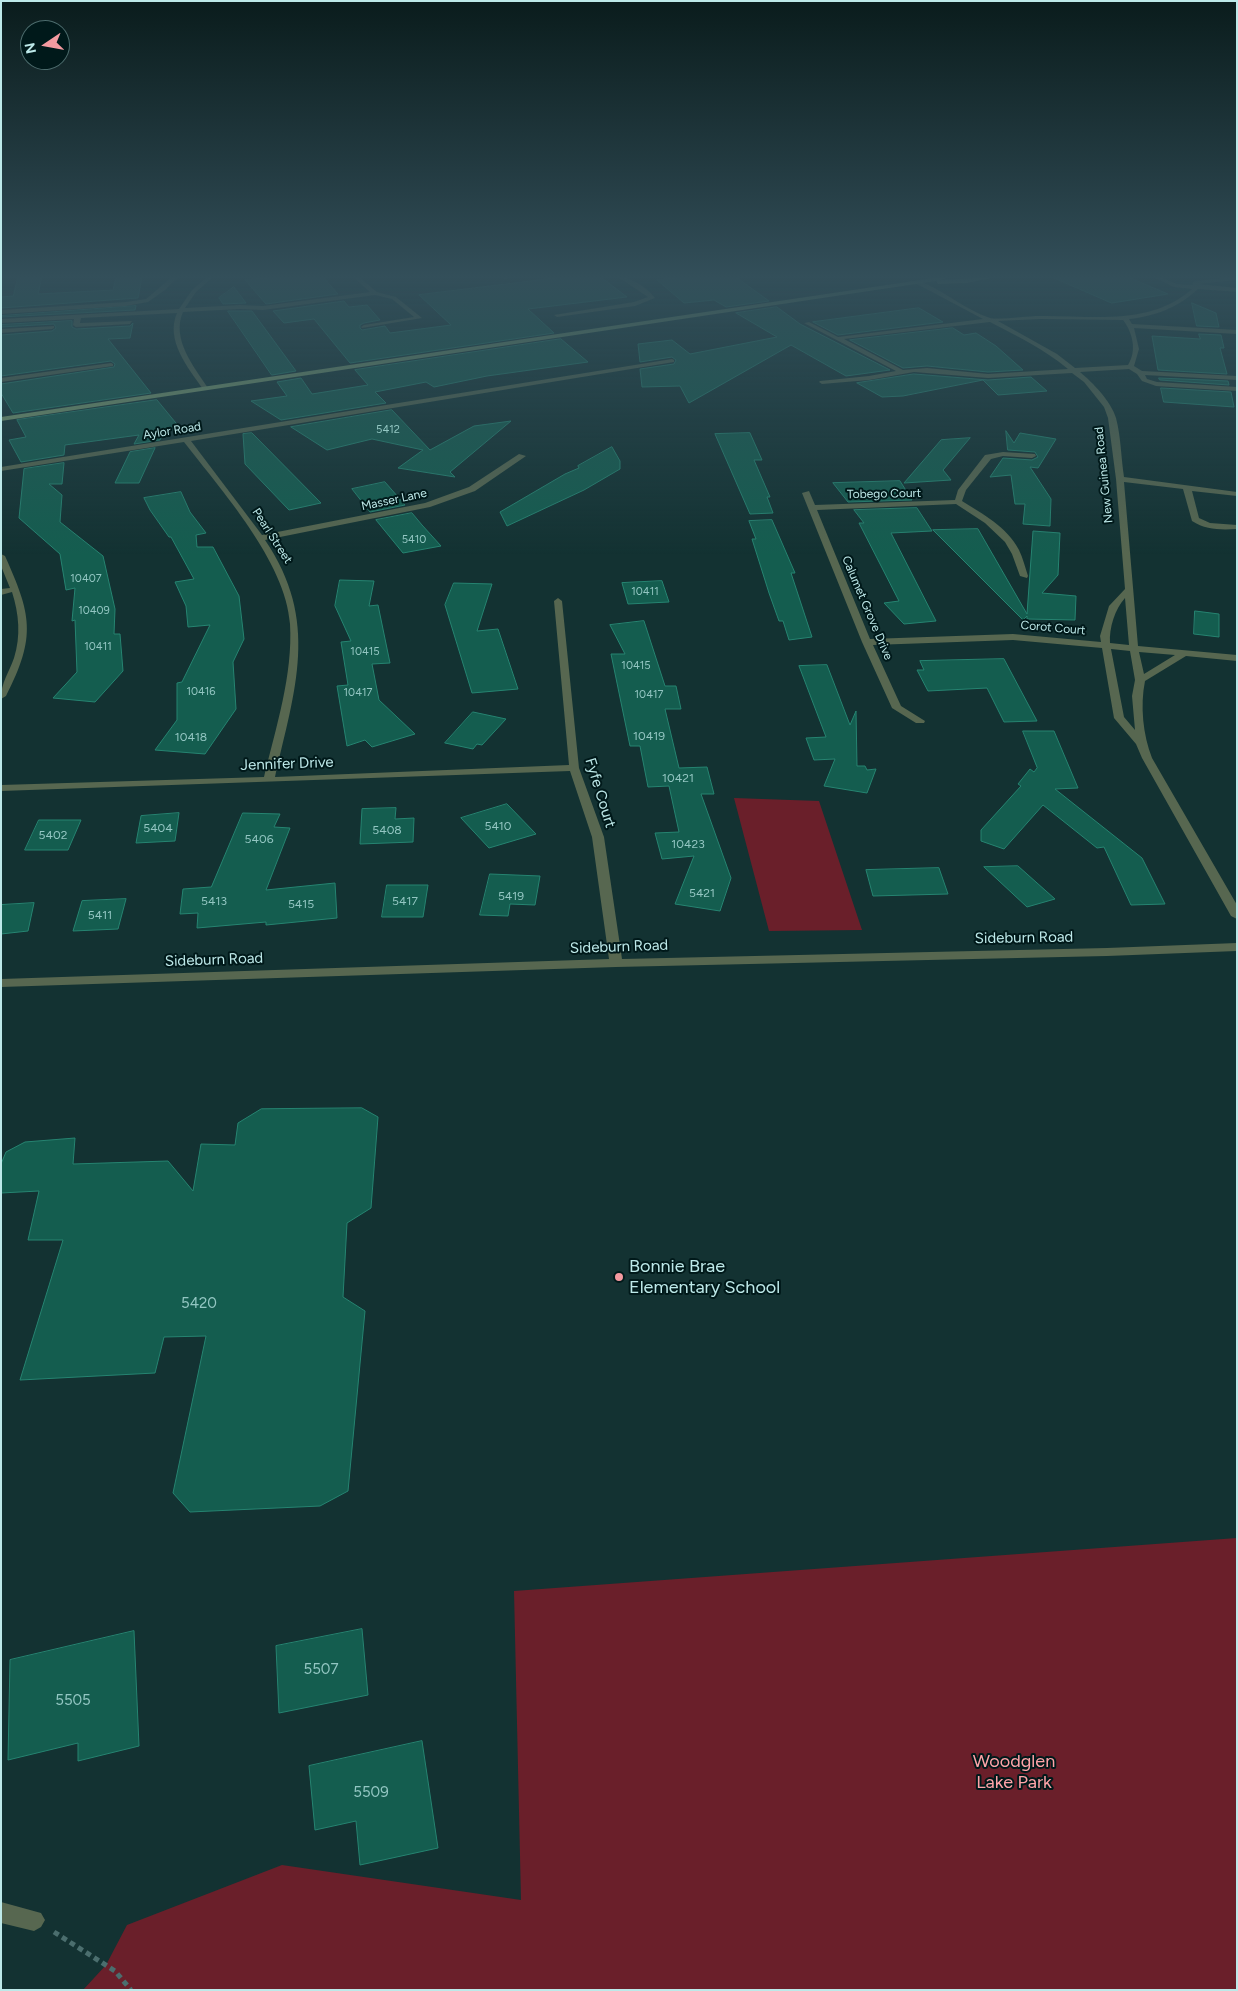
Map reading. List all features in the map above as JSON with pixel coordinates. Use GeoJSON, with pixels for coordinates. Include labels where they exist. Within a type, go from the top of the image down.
{"type":"FeatureCollection","features":[{"type":"Feature","properties":{"kind":"main road"},"geometry":{"type":"LineString","coordinates":[[1,419],[325,370]]}},
{"type":"Feature","properties":{"kind":"street"},"geometry":{"type":"LineString","coordinates":[[1,380],[75,370]]}},
{"type":"Feature","properties":{"kind":"street"},"geometry":{"type":"LineString","coordinates":[[192,370],[205,388]]}},
{"type":"Feature","properties":{"kind":"street","name":"Aylor Road"},"geometry":{"type":"LineString","coordinates":[[1,470],[617,370]]}},
{"type":"Feature","properties":{"kind":"street"},"geometry":{"type":"LineString","coordinates":[[822,382],[883,377],[900,371],[931,370],[975,376],[1074,370]]}},
{"type":"Feature","properties":{"kind":"street","name":"New Guinea Road"},"geometry":{"type":"LineString","coordinates":[[1074,370],[1098,393],[1112,418],[1120,479],[1134,648],[1140,680],[1137,696],[1141,743],[1147,758],[1237,916]]}},
{"type":"Feature","properties":{"kind":"street"},"geometry":{"type":"LineString","coordinates":[[1135,370],[1140,373],[1237,378]]}},
{"type":"Feature","properties":{"kind":"street"},"geometry":{"type":"LineString","coordinates":[[1140,373],[1144,380],[1156,384],[1237,389]]}},
{"type":"Feature","properties":{"kind":"street","name":"Pearl Street"},"geometry":{"type":"LineString","coordinates":[[187,440],[261,538],[274,558],[286,584],[294,624],[292,667],[269,780]]}},
{"type":"Feature","properties":{"kind":"street"},"geometry":{"type":"LineString","coordinates":[[1024,576],[1014,548],[1009,541],[986,521],[958,502],[962,490],[988,457],[1003,454],[1032,456]]}},
{"type":"Feature","properties":{"kind":"street","name":"Masser Lane"},"geometry":{"type":"LineString","coordinates":[[261,538],[427,505],[472,489],[522,456]]}},
{"type":"Feature","properties":{"kind":"street"},"geometry":{"type":"LineString","coordinates":[[1120,479],[1237,494]]}},
{"type":"Feature","properties":{"kind":"street"},"geometry":{"type":"LineString","coordinates":[[1187,488],[1195,519],[1211,526],[1237,527]]}},
{"type":"Feature","properties":{"kind":"street","name":"Calumet Grove Drive"},"geometry":{"type":"LineString","coordinates":[[806,493],[867,642],[897,708],[920,721]]}},
{"type":"Feature","properties":{"kind":"street","name":"Tobego Court"},"geometry":{"type":"LineString","coordinates":[[811,508],[958,502]]}},
{"type":"Feature","properties":{"kind":"street"},"geometry":{"type":"LineString","coordinates":[[1,556],[16,589],[24,614],[21,653],[12,677],[1,696]]}},
{"type":"Feature","properties":{"kind":"street"},"geometry":{"type":"LineString","coordinates":[[1,592],[16,589]]}},
{"type":"Feature","properties":{"kind":"street","name":"New Guinea Road"},"geometry":{"type":"LineString","coordinates":[[1130,589],[1113,606],[1106,636],[1106,646],[1119,718],[1141,743]]}},
{"type":"Feature","properties":{"kind":"street","name":"Fyfe Court"},"geometry":{"type":"LineString","coordinates":[[558,601],[574,768],[598,837],[616,963]]}},
{"type":"Feature","properties":{"kind":"street","name":"Corot Court"},"geometry":{"type":"LineString","coordinates":[[867,642],[1012,638],[1237,658]]}},
{"type":"Feature","properties":{"kind":"street"},"geometry":{"type":"LineString","coordinates":[[1140,680],[1185,653]]}},
{"type":"Feature","properties":{"kind":"street","name":"Jennifer Drive"},"geometry":{"type":"LineString","coordinates":[[1,788],[574,768]]}},
{"type":"Feature","properties":{"kind":"street","name":"Sideburn Road"},"geometry":{"type":"LineString","coordinates":[[1,982],[616,963],[1107,952],[1237,947]]}},
{"type":"Feature","properties":{"kind":"street"},"geometry":{"type":"LineString","coordinates":[[1,1912],[34,1920]]}},
{"type":"Feature","properties":{"kind":"path"},"geometry":{"type":"LineString","coordinates":[[34,1920],[115,1971],[131,1990]]}},
{"type":"Feature","properties":{"kind":"green space"},"geometry":{"type":"Polygon","coordinates":[[[734,798],[819,801],[862,930],[769,931],[734,798]]]}},
{"type":"Feature","properties":{"kind":"green space","name":"Woodglen Lake Park"},"geometry":{"type":"Polygon","coordinates":[[[1237,1538],[1237,1990],[83,1990],[106,1965],[127,1925],[282,1865],[521,1900],[514,1591],[1237,1538]]]}},
{"type":"Feature","properties":{"kind":"building"},"geometry":{"type":"Polygon","coordinates":[[[1,370],[46,370],[1,376],[1,370]]]}},
{"type":"Feature","properties":{"kind":"building"},"geometry":{"type":"Polygon","coordinates":[[[95,370],[133,370],[151,393],[13,413],[1,393],[1,384],[95,370]]]}},
{"type":"Feature","properties":{"kind":"building"},"geometry":{"type":"Polygon","coordinates":[[[269,370],[296,371],[272,375],[269,370]]]}},
{"type":"Feature","properties":{"kind":"building"},"geometry":{"type":"Polygon","coordinates":[[[355,370],[531,370],[487,376],[434,387],[426,382],[375,392],[386,403],[281,420],[251,401],[287,396],[277,382],[301,378],[312,394],[368,385],[355,370]]]}},
{"type":"Feature","properties":{"kind":"building"},"geometry":{"type":"Polygon","coordinates":[[[640,370],[747,370],[689,403],[680,386],[642,387],[640,370]]]}},
{"type":"Feature","properties":{"kind":"building"},"geometry":{"type":"Polygon","coordinates":[[[835,370],[890,370],[846,376],[835,370]]]}},
{"type":"Feature","properties":{"kind":"building"},"geometry":{"type":"Polygon","coordinates":[[[967,370],[1023,370],[988,372],[967,370]]]}},
{"type":"Feature","properties":{"kind":"building"},"geometry":{"type":"Polygon","coordinates":[[[1158,370],[1226,370],[1227,374],[1158,370]]]}},
{"type":"Feature","properties":{"kind":"building"},"geometry":{"type":"Polygon","coordinates":[[[914,374],[988,380],[1031,377],[1047,391],[998,395],[983,380],[903,396],[882,397],[857,383],[914,374]]]}},
{"type":"Feature","properties":{"kind":"building"},"geometry":{"type":"Polygon","coordinates":[[[1159,378],[1228,381],[1229,385],[1160,380],[1159,378]]]}},
{"type":"Feature","properties":{"kind":"building"},"geometry":{"type":"Polygon","coordinates":[[[1161,388],[1231,392],[1234,407],[1164,402],[1161,388]]]}},
{"type":"Feature","properties":{"kind":"building"},"geometry":{"type":"Polygon","coordinates":[[[157,400],[180,428],[163,432],[160,440],[134,444],[139,435],[65,445],[64,455],[21,462],[9,440],[26,437],[17,420],[157,400]]]}},
{"type":"Feature","properties":{"kind":"building"},"geometry":{"type":"Polygon","coordinates":[[[392,410],[430,450],[474,426],[511,421],[450,472],[455,477],[398,468],[423,450],[372,439],[327,450],[291,427],[392,410]]]}},
{"type":"Feature","properties":{"kind":"building"},"geometry":{"type":"Polygon","coordinates":[[[1006,431],[1014,443],[1020,433],[1056,439],[1038,468],[1030,467],[1051,499],[1050,526],[1023,524],[1025,504],[1015,504],[1011,475],[990,477],[1003,458],[1032,460],[1038,457],[1035,452],[1008,450],[1006,431]]]}},
{"type":"Feature","properties":{"kind":"building"},"geometry":{"type":"Polygon","coordinates":[[[252,433],[321,503],[289,510],[245,464],[243,434],[252,433]]]}},
{"type":"Feature","properties":{"kind":"building"},"geometry":{"type":"Polygon","coordinates":[[[750,433],[762,460],[754,460],[770,497],[767,497],[773,513],[750,514],[715,434],[750,433]]]}},
{"type":"Feature","properties":{"kind":"building"},"geometry":{"type":"Polygon","coordinates":[[[970,438],[943,470],[951,480],[904,483],[941,440],[970,438]]]}},
{"type":"Feature","properties":{"kind":"building"},"geometry":{"type":"Polygon","coordinates":[[[612,447],[620,461],[620,469],[584,490],[507,526],[500,512],[565,474],[579,468],[578,466],[612,447]]]}},
{"type":"Feature","properties":{"kind":"building"},"geometry":{"type":"Polygon","coordinates":[[[155,448],[139,483],[115,483],[130,452],[155,448]]]}},
{"type":"Feature","properties":{"kind":"building"},"geometry":{"type":"Polygon","coordinates":[[[64,463],[62,484],[49,484],[62,495],[60,522],[103,556],[115,609],[114,634],[120,634],[123,671],[95,702],[53,698],[77,672],[75,620],[72,621],[75,588],[66,590],[60,554],[19,518],[24,469],[64,463]]]}},
{"type":"Feature","properties":{"kind":"building"},"geometry":{"type":"Polygon","coordinates":[[[900,481],[912,500],[848,502],[833,483],[900,481]]]}},
{"type":"Feature","properties":{"kind":"building"},"geometry":{"type":"Polygon","coordinates":[[[385,482],[405,505],[370,512],[352,489],[385,482]]]}},
{"type":"Feature","properties":{"kind":"building"},"geometry":{"type":"Polygon","coordinates":[[[181,492],[190,512],[206,533],[196,535],[197,547],[213,547],[239,596],[244,639],[233,662],[236,709],[205,754],[155,750],[177,720],[177,683],[182,682],[210,625],[188,627],[186,606],[175,582],[194,579],[171,537],[169,537],[150,510],[144,498],[181,492]]]}},
{"type":"Feature","properties":{"kind":"building"},"geometry":{"type":"Polygon","coordinates":[[[917,508],[932,531],[891,533],[936,621],[904,624],[884,603],[899,601],[859,523],[864,523],[854,510],[917,508]]]}},
{"type":"Feature","properties":{"kind":"building"},"geometry":{"type":"Polygon","coordinates":[[[412,513],[441,546],[403,553],[376,520],[412,513]]]}},
{"type":"Feature","properties":{"kind":"building"},"geometry":{"type":"Polygon","coordinates":[[[772,520],[795,573],[791,573],[812,637],[789,640],[783,621],[779,621],[769,593],[752,539],[756,539],[749,521],[772,520]]]}},
{"type":"Feature","properties":{"kind":"building"},"geometry":{"type":"Polygon","coordinates":[[[978,529],[1027,614],[1033,531],[1060,533],[1058,575],[1042,593],[1076,596],[1075,620],[1027,619],[1027,616],[1023,620],[933,530],[978,529]]]}},
{"type":"Feature","properties":{"kind":"building"},"geometry":{"type":"Polygon","coordinates":[[[340,580],[374,581],[369,606],[378,605],[390,663],[372,664],[379,700],[415,734],[372,747],[365,740],[347,746],[337,686],[348,685],[341,642],[351,641],[335,606],[340,580]]]}},
{"type":"Feature","properties":{"kind":"building"},"geometry":{"type":"Polygon","coordinates":[[[662,581],[669,602],[628,604],[622,583],[662,581]]]}},
{"type":"Feature","properties":{"kind":"building"},"geometry":{"type":"Polygon","coordinates":[[[454,583],[492,584],[477,631],[498,629],[518,689],[472,693],[445,605],[454,583]]]}},
{"type":"Feature","properties":{"kind":"building"},"geometry":{"type":"Polygon","coordinates":[[[1195,611],[1219,614],[1219,637],[1194,634],[1195,611]]]}},
{"type":"Feature","properties":{"kind":"building"},"geometry":{"type":"Polygon","coordinates":[[[644,621],[665,686],[676,686],[681,709],[665,709],[679,768],[707,767],[714,794],[701,794],[731,878],[720,911],[675,904],[694,856],[662,859],[655,833],[679,832],[669,786],[648,787],[640,746],[630,746],[611,654],[625,654],[610,625],[644,621]]]}},
{"type":"Feature","properties":{"kind":"building"},"geometry":{"type":"Polygon","coordinates":[[[1004,659],[1037,721],[1004,722],[987,688],[928,691],[917,670],[924,670],[920,661],[1004,659]]]}},
{"type":"Feature","properties":{"kind":"building"},"geometry":{"type":"Polygon","coordinates":[[[827,665],[850,725],[856,711],[857,766],[865,766],[867,770],[876,769],[867,793],[824,786],[835,759],[814,760],[806,738],[826,737],[799,666],[827,665]]]}},
{"type":"Feature","properties":{"kind":"building"},"geometry":{"type":"Polygon","coordinates":[[[473,712],[506,719],[482,745],[477,744],[473,749],[445,743],[473,712]]]}},
{"type":"Feature","properties":{"kind":"building"},"geometry":{"type":"Polygon","coordinates":[[[1023,731],[1054,731],[1078,788],[1055,789],[1142,858],[1165,904],[1131,905],[1104,847],[1097,848],[1043,805],[1004,849],[981,841],[981,830],[1021,786],[1018,784],[1030,769],[1034,772],[1037,768],[1023,731]]]}},
{"type":"Feature","properties":{"kind":"building"},"geometry":{"type":"Polygon","coordinates":[[[507,804],[536,834],[489,848],[461,818],[507,804]]]}},
{"type":"Feature","properties":{"kind":"building"},"geometry":{"type":"Polygon","coordinates":[[[396,808],[395,819],[414,818],[413,842],[360,844],[362,809],[396,808]]]}},
{"type":"Feature","properties":{"kind":"building"},"geometry":{"type":"Polygon","coordinates":[[[179,813],[175,841],[136,843],[141,816],[179,813]]]}},
{"type":"Feature","properties":{"kind":"building"},"geometry":{"type":"Polygon","coordinates":[[[243,813],[280,814],[274,827],[290,828],[266,890],[335,883],[337,918],[266,925],[266,922],[197,928],[198,913],[180,914],[183,889],[211,887],[243,813]]]}},
{"type":"Feature","properties":{"kind":"building"},"geometry":{"type":"Polygon","coordinates":[[[39,820],[81,820],[68,850],[25,850],[39,820]]]}},
{"type":"Feature","properties":{"kind":"building"},"geometry":{"type":"Polygon","coordinates":[[[1018,866],[1055,899],[1027,907],[984,867],[1018,866]]]}},
{"type":"Feature","properties":{"kind":"building"},"geometry":{"type":"Polygon","coordinates":[[[939,868],[948,894],[873,896],[866,870],[939,868]]]}},
{"type":"Feature","properties":{"kind":"building"},"geometry":{"type":"Polygon","coordinates":[[[490,874],[540,876],[535,905],[510,904],[508,916],[480,915],[490,874]]]}},
{"type":"Feature","properties":{"kind":"building"},"geometry":{"type":"Polygon","coordinates":[[[387,885],[428,885],[423,917],[382,917],[387,885]]]}},
{"type":"Feature","properties":{"kind":"building"},"geometry":{"type":"Polygon","coordinates":[[[126,899],[118,929],[73,931],[82,901],[126,899]]]}},
{"type":"Feature","properties":{"kind":"building"},"geometry":{"type":"Polygon","coordinates":[[[34,903],[28,931],[1,934],[1,905],[34,903]]]}},
{"type":"Feature","properties":{"kind":"building"},"geometry":{"type":"Polygon","coordinates":[[[362,1108],[378,1117],[371,1208],[347,1223],[343,1297],[365,1311],[348,1491],[320,1506],[190,1512],[173,1493],[206,1336],[164,1337],[155,1373],[20,1380],[63,1240],[28,1240],[39,1191],[1,1193],[1,1164],[6,1152],[25,1142],[75,1138],[73,1164],[168,1161],[193,1191],[201,1144],[235,1145],[238,1123],[261,1109],[362,1108]]]}},
{"type":"Feature","properties":{"kind":"building"},"geometry":{"type":"Polygon","coordinates":[[[362,1629],[368,1695],[279,1713],[276,1646],[362,1629]]]}},
{"type":"Feature","properties":{"kind":"building"},"geometry":{"type":"Polygon","coordinates":[[[134,1631],[139,1746],[78,1761],[78,1743],[8,1760],[10,1660],[134,1631]]]}},
{"type":"Feature","properties":{"kind":"building"},"geometry":{"type":"Polygon","coordinates":[[[422,1741],[438,1848],[360,1865],[356,1821],[315,1830],[309,1766],[422,1741]]]}},
{"type":"Feature","properties":{"kind":"place","name":"Bonnie Brae Elementary School"},"geometry":{"type":"Point","coordinates":[619,1277]}}]}
